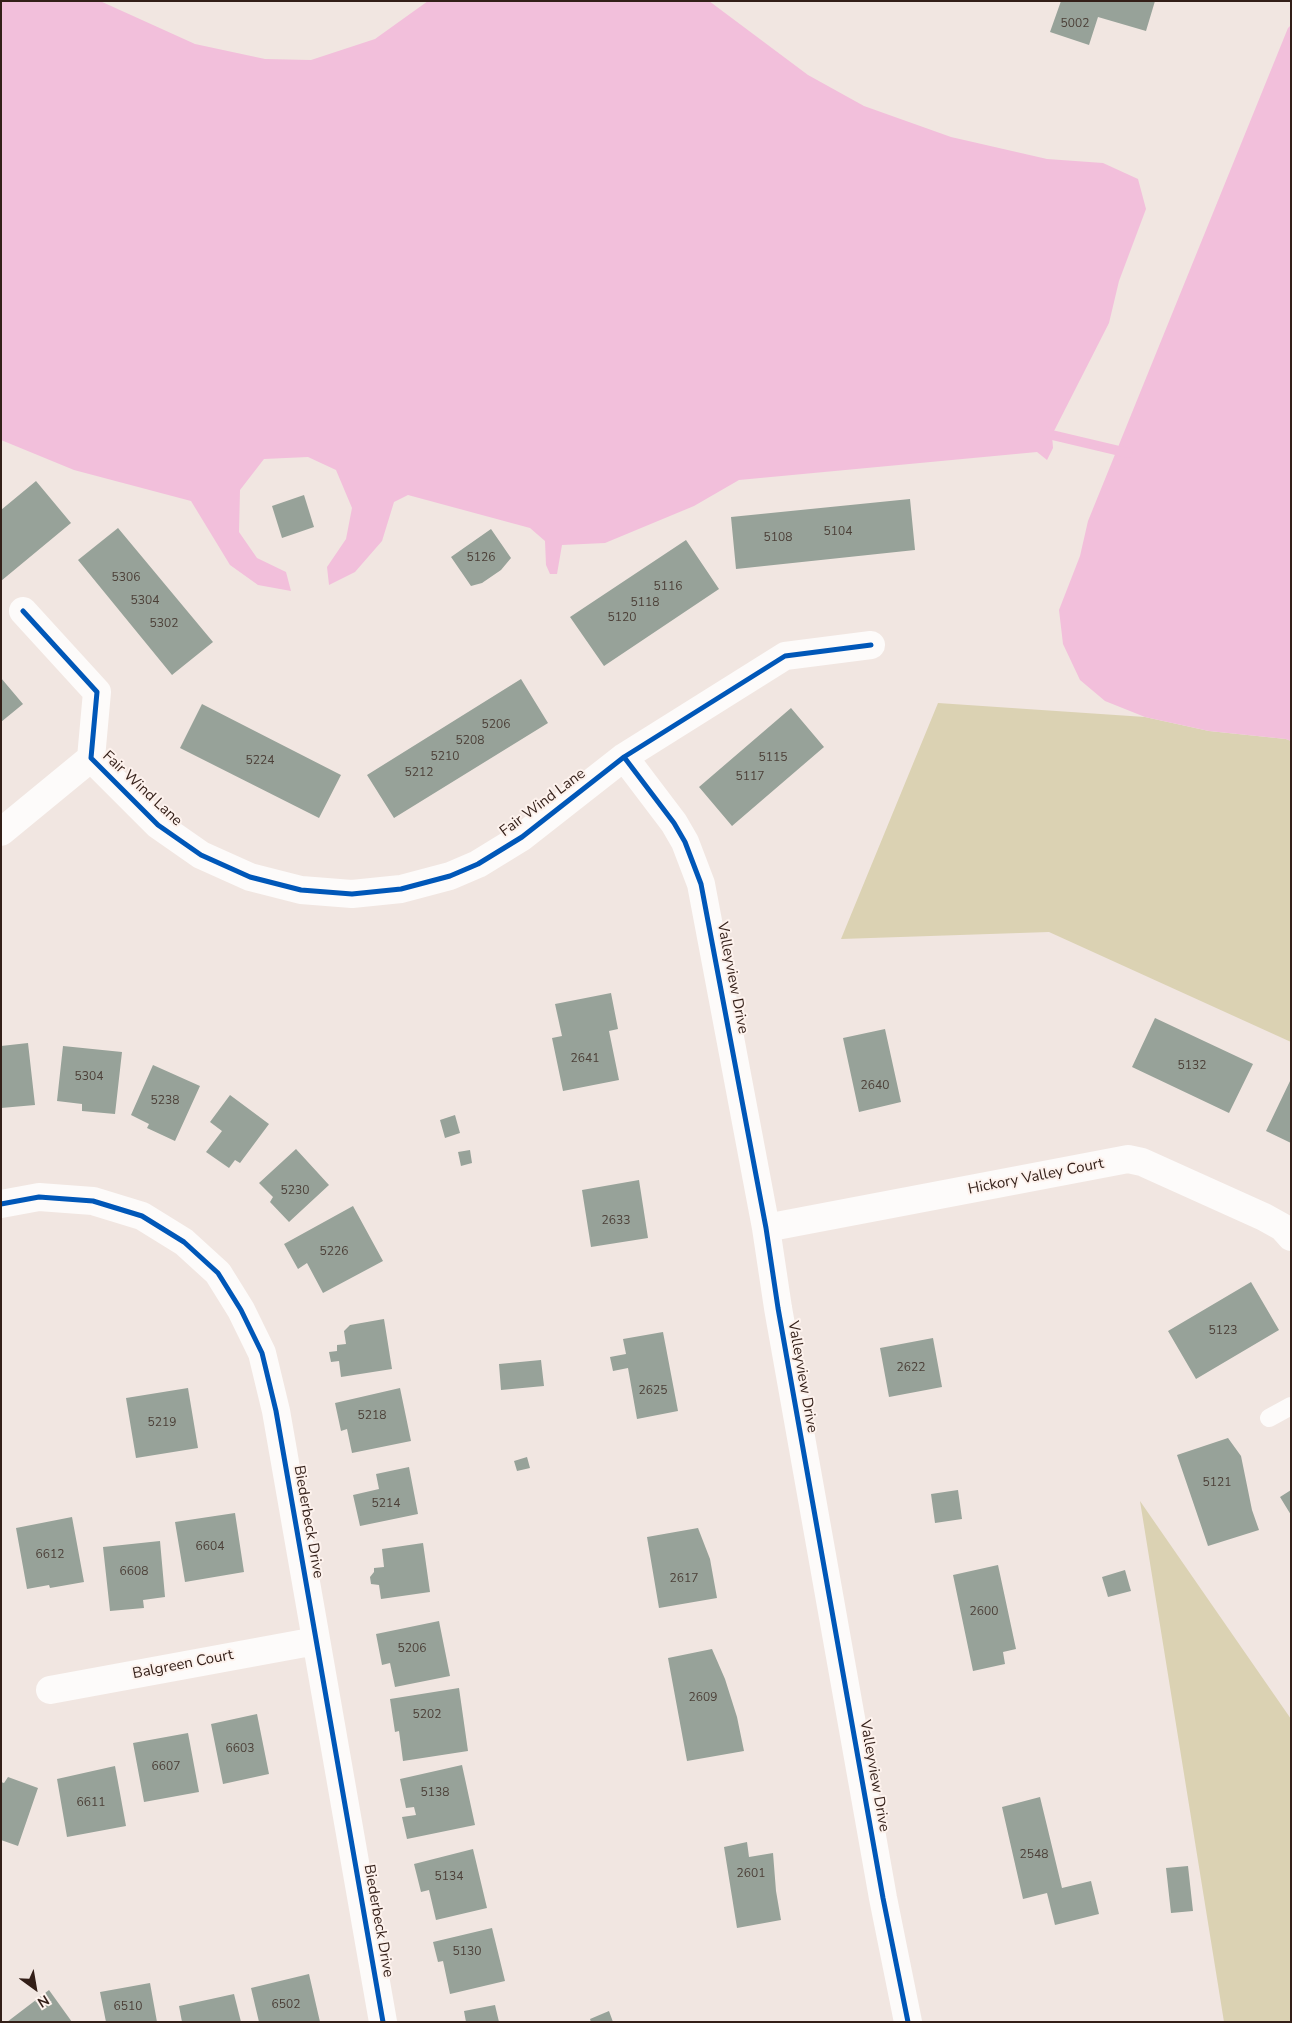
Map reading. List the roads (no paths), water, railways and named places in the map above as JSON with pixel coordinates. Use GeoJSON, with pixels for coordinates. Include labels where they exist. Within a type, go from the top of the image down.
{"type":"FeatureCollection","features":[{"type":"Feature","properties":{"kind":"street","name":"Fair Wind Lane"},"geometry":{"type":"LineString","coordinates":[[23,611],[97,692],[91,758],[158,825],[201,855],[250,877],[301,890],[352,894],[401,889],[450,876],[478,864],[522,838],[624,757],[785,656],[871,645]]}},
{"type":"Feature","properties":{"kind":"street","name":"Valleyview Drive"},"geometry":{"type":"LineString","coordinates":[[624,757],[674,823],[685,842],[701,884],[766,1228],[783,1338],[883,1898],[908,2022]]}},
{"type":"Feature","properties":{"kind":"street"},"geometry":{"type":"LineString","coordinates":[[1,832],[91,758]]}},
{"type":"Feature","properties":{"kind":"street","name":"Hickory Valley Court"},"geometry":{"type":"LineString","coordinates":[[766,1228],[1128,1160],[1142,1162],[1264,1217],[1282,1227],[1291,1237]]}},
{"type":"Feature","properties":{"kind":"street","name":"Biederbeck Drive"},"geometry":{"type":"LineString","coordinates":[[1,1204],[39,1198],[93,1201],[142,1216],[184,1242],[218,1273],[241,1310],[262,1353],[276,1411],[383,2022]]}},
{"type":"Feature","properties":{"kind":"street","name":"Balgreen Court"},"geometry":{"type":"LineString","coordinates":[[50,1690],[316,1641]]}},
{"type":"Feature","properties":{"kind":"lane"},"geometry":{"type":"LineString","coordinates":[[1269,1418],[1291,1406]]}},
{"type":"Feature","properties":{"kind":"waterway"},"geometry":{"type":"LineString","coordinates":[[1041,429],[1052,435],[1128,453]]}}]}
